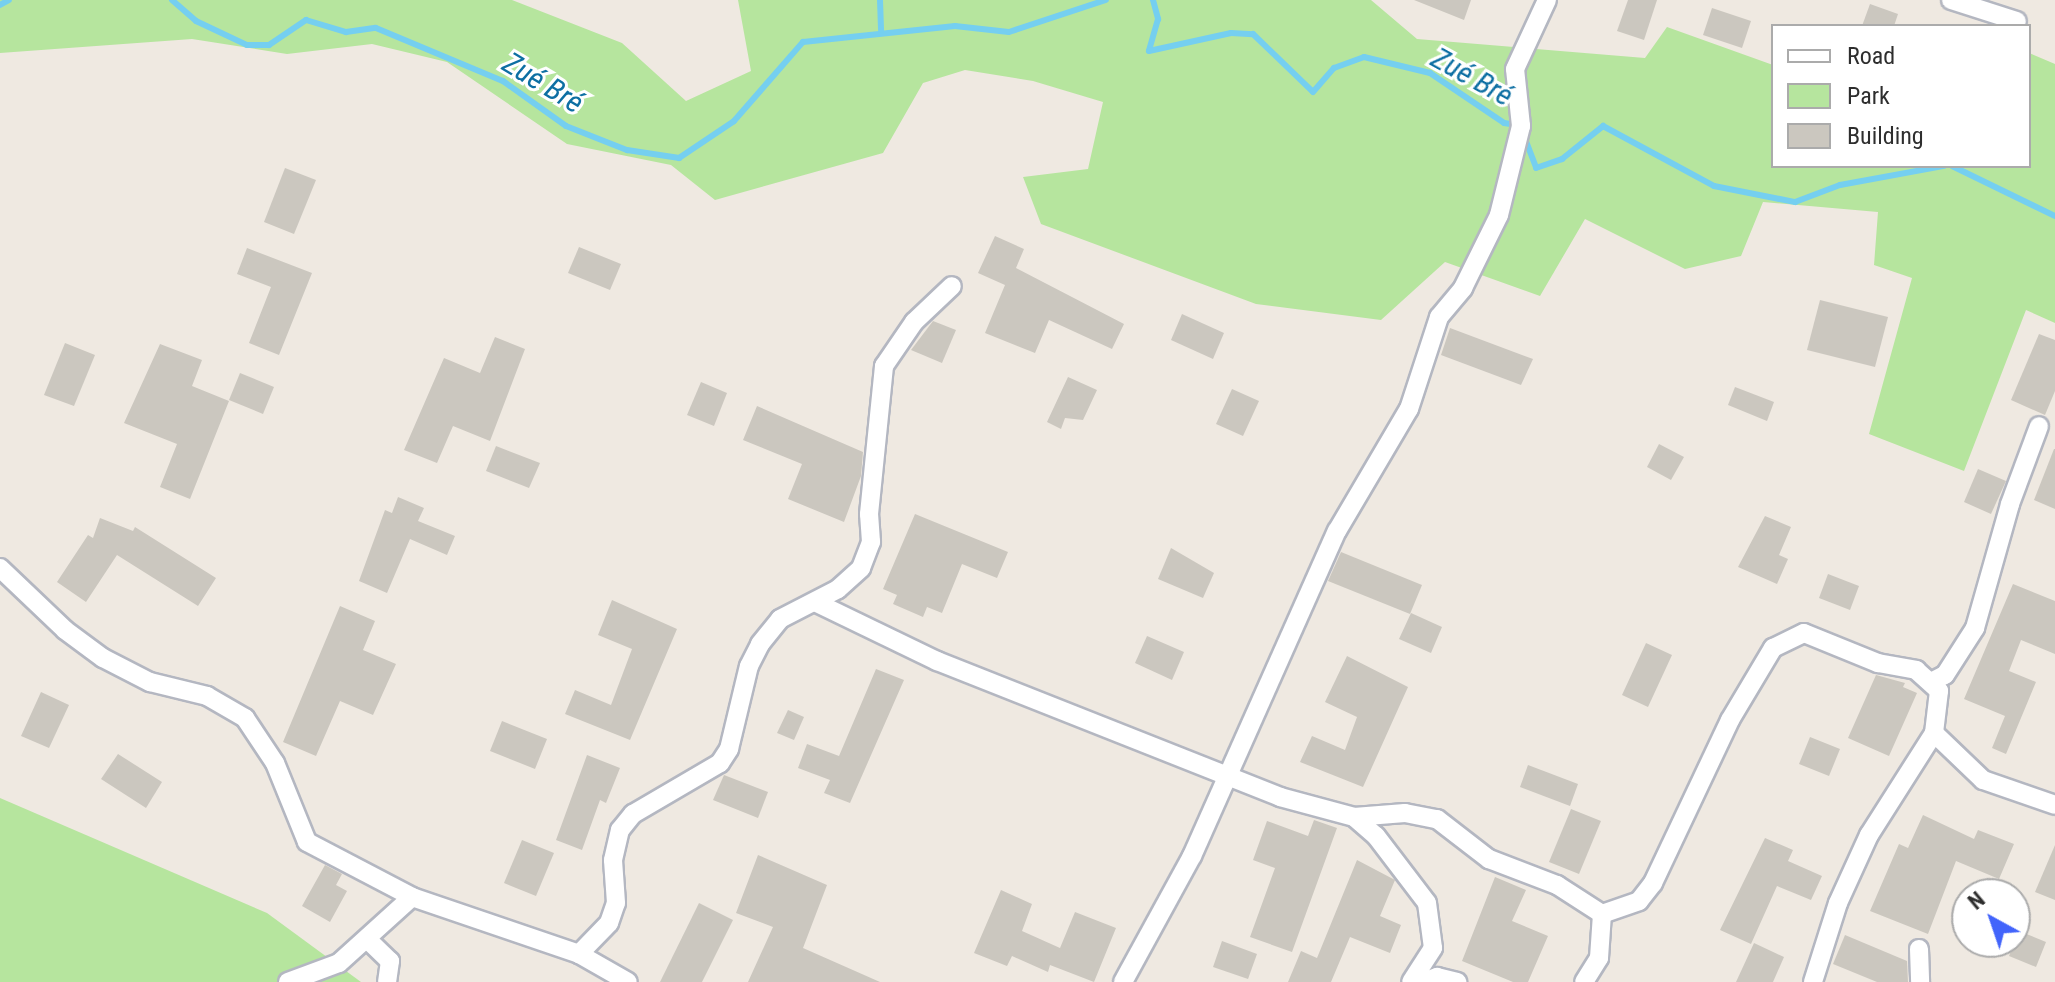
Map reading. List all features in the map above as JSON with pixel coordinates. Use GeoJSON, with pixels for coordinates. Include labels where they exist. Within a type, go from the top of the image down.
{"type":"FeatureCollection","features":[{"type":"Feature","properties":{"kind":"street"},"geometry":{"type":"LineString","coordinates":[[1123,982],[1192,856],[1337,531],[1409,409],[1439,317],[1463,288],[1499,215],[1521,126],[1515,69],[1547,0]]}},
{"type":"Feature","properties":{"kind":"street"},"geometry":{"type":"LineString","coordinates":[[1951,0],[2017,21]]}},
{"type":"Feature","properties":{"kind":"street"},"geometry":{"type":"LineString","coordinates":[[579,954],[612,913],[613,860],[620,830],[633,814],[720,763],[729,749],[749,666],[760,644],[780,619],[815,602],[861,568],[871,542],[869,514],[884,366],[914,322],[952,286]]}},
{"type":"Feature","properties":{"kind":"street"},"geometry":{"type":"LineString","coordinates":[[1933,681],[1945,675],[1975,628],[2010,504],[2039,426]]}},
{"type":"Feature","properties":{"kind":"street"},"geometry":{"type":"LineString","coordinates":[[0,568],[65,630],[103,658],[150,682],[207,696],[245,718],[275,763],[307,842],[412,897],[579,954],[628,982]]}},
{"type":"Feature","properties":{"kind":"street"},"geometry":{"type":"LineString","coordinates":[[815,602],[937,661],[1228,777],[1354,817],[1405,813],[1437,819],[1489,859],[1557,885],[1602,914]]}},
{"type":"Feature","properties":{"kind":"street"},"geometry":{"type":"LineString","coordinates":[[1602,914],[1639,901],[1653,883],[1730,720],[1773,648],[1789,636],[1804,633],[1878,663],[1916,670],[1933,681],[1939,691],[1934,733],[1869,835],[1838,903],[1813,982]]}},
{"type":"Feature","properties":{"kind":"street"},"geometry":{"type":"LineString","coordinates":[[1934,733],[1983,780],[2055,805]]}},
{"type":"Feature","properties":{"kind":"street"},"geometry":{"type":"LineString","coordinates":[[1354,817],[1376,836],[1427,903],[1433,948],[1411,982]]}},
{"type":"Feature","properties":{"kind":"street"},"geometry":{"type":"LineString","coordinates":[[288,982],[339,963],[412,897]]}},
{"type":"Feature","properties":{"kind":"street"},"geometry":{"type":"LineString","coordinates":[[1584,982],[1599,958],[1602,914]]}},
{"type":"Feature","properties":{"kind":"street"},"geometry":{"type":"LineString","coordinates":[[367,939],[390,961],[387,982]]}},
{"type":"Feature","properties":{"kind":"street"},"geometry":{"type":"LineString","coordinates":[[1919,949],[1920,982]]}},
{"type":"Feature","properties":{"kind":"street"},"geometry":{"type":"LineString","coordinates":[[1423,982],[1437,977],[1457,982]]}},
{"type":"Feature","properties":{"kind":"green space"},"geometry":{"type":"Polygon","coordinates":[[[0,0],[512,0],[622,43],[686,101],[751,71],[738,0],[1371,0],[1417,39],[1645,58],[1667,27],[1771,64],[1771,168],[2031,168],[2031,54],[2055,64],[2055,323],[2026,310],[1964,471],[1869,434],[1912,278],[1874,265],[1878,212],[1763,202],[1741,256],[1685,269],[1585,219],[1540,296],[1445,262],[1381,320],[1256,304],[1041,224],[1023,177],[1088,169],[1103,102],[1033,81],[965,70],[923,83],[883,153],[715,200],[671,165],[567,144],[447,62],[372,44],[287,54],[192,39],[0,53],[0,0]]]}},
{"type":"Feature","properties":{"kind":"green space"},"geometry":{"type":"Polygon","coordinates":[[[0,798],[267,913],[361,982],[0,982],[0,798]]]}},
{"type":"Feature","properties":{"kind":"building"},"geometry":{"type":"Polygon","coordinates":[[[1414,0],[1471,0],[1464,20],[1414,0]]]}},
{"type":"Feature","properties":{"kind":"building"},"geometry":{"type":"Polygon","coordinates":[[[1628,0],[1657,0],[1644,40],[1617,31],[1628,0]]]}},
{"type":"Feature","properties":{"kind":"building"},"geometry":{"type":"Polygon","coordinates":[[[1870,4],[1898,14],[1895,24],[1863,24],[1870,4]]]}},
{"type":"Feature","properties":{"kind":"building"},"geometry":{"type":"Polygon","coordinates":[[[1712,8],[1751,21],[1742,48],[1703,35],[1712,8]]]}},
{"type":"Feature","properties":{"kind":"building"},"geometry":{"type":"Polygon","coordinates":[[[285,168],[316,180],[294,234],[264,222],[285,168]]]}},
{"type":"Feature","properties":{"kind":"building"},"geometry":{"type":"Polygon","coordinates":[[[995,236],[1024,249],[1016,268],[1124,324],[1112,349],[1049,320],[1035,353],[985,333],[1005,285],[978,273],[995,236]]]}},
{"type":"Feature","properties":{"kind":"building"},"geometry":{"type":"Polygon","coordinates":[[[579,247],[621,264],[610,290],[568,273],[579,247]]]}},
{"type":"Feature","properties":{"kind":"building"},"geometry":{"type":"Polygon","coordinates":[[[247,248],[312,273],[279,355],[249,343],[271,287],[237,274],[247,248]]]}},
{"type":"Feature","properties":{"kind":"building"},"geometry":{"type":"Polygon","coordinates":[[[1820,300],[1888,317],[1875,367],[1807,350],[1820,300]]]}},
{"type":"Feature","properties":{"kind":"building"},"geometry":{"type":"Polygon","coordinates":[[[1182,314],[1224,333],[1213,359],[1171,340],[1182,314]]]}},
{"type":"Feature","properties":{"kind":"building"},"geometry":{"type":"Polygon","coordinates":[[[933,321],[956,330],[942,363],[911,350],[933,321]]]}},
{"type":"Feature","properties":{"kind":"building"},"geometry":{"type":"Polygon","coordinates":[[[1450,328],[1533,359],[1521,385],[1441,355],[1450,328]]]}},
{"type":"Feature","properties":{"kind":"building"},"geometry":{"type":"Polygon","coordinates":[[[2039,334],[2055,340],[2055,391],[2045,415],[2011,400],[2039,334]]]}},
{"type":"Feature","properties":{"kind":"building"},"geometry":{"type":"Polygon","coordinates":[[[495,337],[525,349],[490,441],[453,426],[437,463],[404,450],[444,358],[480,373],[495,337]]]}},
{"type":"Feature","properties":{"kind":"building"},"geometry":{"type":"Polygon","coordinates":[[[65,343],[95,355],[74,406],[44,395],[65,343]]]}},
{"type":"Feature","properties":{"kind":"building"},"geometry":{"type":"Polygon","coordinates":[[[160,344],[202,360],[192,386],[229,401],[190,499],[160,487],[177,444],[124,423],[160,344]]]}},
{"type":"Feature","properties":{"kind":"building"},"geometry":{"type":"Polygon","coordinates":[[[240,373],[274,387],[263,414],[229,400],[240,373]]]}},
{"type":"Feature","properties":{"kind":"building"},"geometry":{"type":"Polygon","coordinates":[[[1068,377],[1097,390],[1083,420],[1065,418],[1061,429],[1047,422],[1068,377]]]}},
{"type":"Feature","properties":{"kind":"building"},"geometry":{"type":"Polygon","coordinates":[[[701,382],[727,393],[714,426],[687,415],[701,382]]]}},
{"type":"Feature","properties":{"kind":"building"},"geometry":{"type":"Polygon","coordinates":[[[1735,387],[1774,402],[1767,421],[1728,405],[1735,387]]]}},
{"type":"Feature","properties":{"kind":"building"},"geometry":{"type":"Polygon","coordinates":[[[1232,389],[1259,401],[1243,436],[1216,424],[1232,389]]]}},
{"type":"Feature","properties":{"kind":"building"},"geometry":{"type":"Polygon","coordinates":[[[757,406],[863,452],[861,476],[844,522],[788,499],[802,464],[743,440],[757,406]]]}},
{"type":"Feature","properties":{"kind":"building"},"geometry":{"type":"Polygon","coordinates":[[[1659,444],[1684,457],[1671,480],[1647,467],[1659,444]]]}},
{"type":"Feature","properties":{"kind":"building"},"geometry":{"type":"Polygon","coordinates":[[[496,446],[540,463],[529,488],[486,471],[496,446]]]}},
{"type":"Feature","properties":{"kind":"building"},"geometry":{"type":"Polygon","coordinates":[[[2055,449],[2055,509],[2034,500],[2055,449]]]}},
{"type":"Feature","properties":{"kind":"building"},"geometry":{"type":"Polygon","coordinates":[[[1978,469],[2006,481],[1991,514],[1964,502],[1978,469]]]}},
{"type":"Feature","properties":{"kind":"building"},"geometry":{"type":"Polygon","coordinates":[[[398,497],[424,508],[418,521],[455,536],[447,555],[410,539],[387,593],[359,581],[385,510],[392,513],[398,497]]]}},
{"type":"Feature","properties":{"kind":"building"},"geometry":{"type":"Polygon","coordinates":[[[915,514],[1008,552],[997,578],[962,564],[942,613],[927,607],[923,617],[893,604],[897,595],[883,589],[915,514]]]}},
{"type":"Feature","properties":{"kind":"building"},"geometry":{"type":"Polygon","coordinates":[[[1765,516],[1791,527],[1779,555],[1788,559],[1777,584],[1738,567],[1765,516]]]}},
{"type":"Feature","properties":{"kind":"building"},"geometry":{"type":"Polygon","coordinates":[[[100,518],[133,531],[135,527],[216,578],[198,606],[117,555],[86,602],[57,582],[88,535],[93,538],[100,518]]]}},
{"type":"Feature","properties":{"kind":"building"},"geometry":{"type":"Polygon","coordinates":[[[1171,548],[1214,573],[1203,598],[1158,579],[1171,548]]]}},
{"type":"Feature","properties":{"kind":"building"},"geometry":{"type":"Polygon","coordinates":[[[1341,552],[1422,585],[1410,614],[1328,581],[1341,552]]]}},
{"type":"Feature","properties":{"kind":"building"},"geometry":{"type":"Polygon","coordinates":[[[1828,574],[1859,586],[1850,610],[1819,598],[1828,574]]]}},
{"type":"Feature","properties":{"kind":"building"},"geometry":{"type":"Polygon","coordinates":[[[2013,584],[2055,601],[2055,654],[2021,640],[2009,671],[2036,682],[2006,754],[1992,748],[2005,716],[1964,699],[2013,584]]]}},
{"type":"Feature","properties":{"kind":"building"},"geometry":{"type":"Polygon","coordinates":[[[612,600],[677,629],[630,740],[565,714],[575,690],[611,705],[632,649],[598,635],[612,600]]]}},
{"type":"Feature","properties":{"kind":"building"},"geometry":{"type":"Polygon","coordinates":[[[340,606],[375,621],[363,650],[396,664],[373,715],[340,701],[316,756],[283,742],[340,606]]]}},
{"type":"Feature","properties":{"kind":"building"},"geometry":{"type":"Polygon","coordinates":[[[1411,613],[1442,627],[1431,653],[1399,639],[1411,613]]]}},
{"type":"Feature","properties":{"kind":"building"},"geometry":{"type":"Polygon","coordinates":[[[1147,636],[1184,652],[1172,680],[1135,663],[1147,636]]]}},
{"type":"Feature","properties":{"kind":"building"},"geometry":{"type":"Polygon","coordinates":[[[1646,643],[1672,655],[1648,707],[1622,695],[1646,643]]]}},
{"type":"Feature","properties":{"kind":"building"},"geometry":{"type":"Polygon","coordinates":[[[1347,656],[1408,687],[1363,787],[1300,762],[1312,736],[1345,750],[1357,717],[1325,702],[1347,656]]]}},
{"type":"Feature","properties":{"kind":"building"},"geometry":{"type":"Polygon","coordinates":[[[876,669],[904,680],[850,803],[824,793],[830,780],[798,768],[807,744],[839,756],[876,669]]]}},
{"type":"Feature","properties":{"kind":"building"},"geometry":{"type":"Polygon","coordinates":[[[1876,675],[1905,683],[1903,687],[1917,693],[1889,756],[1848,738],[1876,675]]]}},
{"type":"Feature","properties":{"kind":"building"},"geometry":{"type":"Polygon","coordinates":[[[41,692],[69,705],[49,748],[21,736],[41,692]]]}},
{"type":"Feature","properties":{"kind":"building"},"geometry":{"type":"Polygon","coordinates":[[[788,710],[804,717],[794,740],[777,733],[788,710]]]}},
{"type":"Feature","properties":{"kind":"building"},"geometry":{"type":"Polygon","coordinates":[[[502,721],[547,739],[535,769],[490,751],[502,721]]]}},
{"type":"Feature","properties":{"kind":"building"},"geometry":{"type":"Polygon","coordinates":[[[1810,737],[1840,749],[1829,776],[1799,764],[1810,737]]]}},
{"type":"Feature","properties":{"kind":"building"},"geometry":{"type":"Polygon","coordinates":[[[118,754],[162,782],[146,808],[101,779],[118,754]]]}},
{"type":"Feature","properties":{"kind":"building"},"geometry":{"type":"Polygon","coordinates":[[[587,755],[620,768],[606,803],[600,800],[582,850],[556,840],[587,755]]]}},
{"type":"Feature","properties":{"kind":"building"},"geometry":{"type":"Polygon","coordinates":[[[1528,765],[1578,784],[1570,806],[1520,787],[1528,765]]]}},
{"type":"Feature","properties":{"kind":"building"},"geometry":{"type":"Polygon","coordinates":[[[724,775],[768,792],[758,818],[713,800],[724,775]]]}},
{"type":"Feature","properties":{"kind":"building"},"geometry":{"type":"Polygon","coordinates":[[[1571,809],[1601,821],[1579,874],[1549,862],[1571,809]]]}},
{"type":"Feature","properties":{"kind":"building"},"geometry":{"type":"Polygon","coordinates":[[[1923,815],[1974,839],[1978,830],[2014,844],[1999,878],[1956,861],[1928,934],[1870,911],[1899,844],[1908,848],[1923,815]]]}},
{"type":"Feature","properties":{"kind":"building"},"geometry":{"type":"Polygon","coordinates":[[[1314,820],[1337,828],[1292,952],[1250,937],[1275,868],[1253,860],[1267,821],[1308,836],[1314,820]]]}},
{"type":"Feature","properties":{"kind":"building"},"geometry":{"type":"Polygon","coordinates":[[[1765,838],[1793,850],[1788,861],[1822,876],[1811,900],[1777,886],[1751,944],[1720,930],[1765,838]]]}},
{"type":"Feature","properties":{"kind":"building"},"geometry":{"type":"Polygon","coordinates":[[[522,840],[554,853],[536,896],[504,883],[522,840]]]}},
{"type":"Feature","properties":{"kind":"building"},"geometry":{"type":"Polygon","coordinates":[[[2055,845],[2055,900],[2035,892],[2055,845]]]}},
{"type":"Feature","properties":{"kind":"building"},"geometry":{"type":"Polygon","coordinates":[[[758,855],[827,885],[803,948],[880,982],[748,982],[773,927],[736,913],[758,855]]]}},
{"type":"Feature","properties":{"kind":"building"},"geometry":{"type":"Polygon","coordinates":[[[1357,860],[1395,880],[1380,916],[1401,925],[1390,953],[1350,937],[1331,982],[1288,982],[1301,951],[1317,958],[1357,860]]]}},
{"type":"Feature","properties":{"kind":"building"},"geometry":{"type":"Polygon","coordinates":[[[325,865],[342,874],[336,885],[347,891],[330,922],[302,906],[325,865]]]}},
{"type":"Feature","properties":{"kind":"building"},"geometry":{"type":"Polygon","coordinates":[[[1495,877],[1526,890],[1512,921],[1548,936],[1528,982],[1513,982],[1462,961],[1495,877]]]}},
{"type":"Feature","properties":{"kind":"building"},"geometry":{"type":"Polygon","coordinates":[[[1001,890],[1032,904],[1022,931],[1060,948],[1075,912],[1116,928],[1094,982],[1050,965],[1048,972],[1012,956],[1007,966],[974,953],[1001,890]]]}},
{"type":"Feature","properties":{"kind":"building"},"geometry":{"type":"Polygon","coordinates":[[[699,903],[733,920],[702,982],[660,982],[699,903]]]}},
{"type":"Feature","properties":{"kind":"building"},"geometry":{"type":"Polygon","coordinates":[[[1845,935],[1907,961],[1908,982],[1877,982],[1833,964],[1845,935]]]}},
{"type":"Feature","properties":{"kind":"building"},"geometry":{"type":"Polygon","coordinates":[[[2031,936],[2046,942],[2036,967],[2014,958],[2031,958],[2031,936]]]}},
{"type":"Feature","properties":{"kind":"building"},"geometry":{"type":"Polygon","coordinates":[[[1222,941],[1257,954],[1248,979],[1213,967],[1222,941]]]}},
{"type":"Feature","properties":{"kind":"building"},"geometry":{"type":"Polygon","coordinates":[[[1754,943],[1784,957],[1773,982],[1736,982],[1754,943]]]}},
{"type":"Feature","properties":{"kind":"waterway","name":"Zué Bré"},"geometry":{"type":"LineString","coordinates":[[0,5],[9,0]]}},
{"type":"Feature","properties":{"kind":"waterway","name":"Zué Bré"},"geometry":{"type":"LineString","coordinates":[[172,0],[196,21],[247,45],[269,45],[306,20],[346,32],[376,28],[503,81],[566,126],[627,150],[679,158],[734,121],[803,42],[955,26],[1009,32],[1106,0]]}},
{"type":"Feature","properties":{"kind":"waterway"},"geometry":{"type":"LineString","coordinates":[[880,0],[881,30]]}},
{"type":"Feature","properties":{"kind":"waterway","name":"Zué Bré"},"geometry":{"type":"LineString","coordinates":[[1153,0],[1158,19],[1149,51],[1231,33],[1253,34],[1313,92],[1334,68],[1364,57],[1430,73],[1504,123],[1517,125]]}},
{"type":"Feature","properties":{"kind":"waterway","name":"Zué Bré"},"geometry":{"type":"LineString","coordinates":[[1524,136],[1536,168],[1562,159],[1603,126],[1714,186],[1795,202],[1840,185],[1933,168]]}},
{"type":"Feature","properties":{"kind":"waterway","name":"Zué Bré"},"geometry":{"type":"LineString","coordinates":[[1956,168],[2055,216]]}}]}
